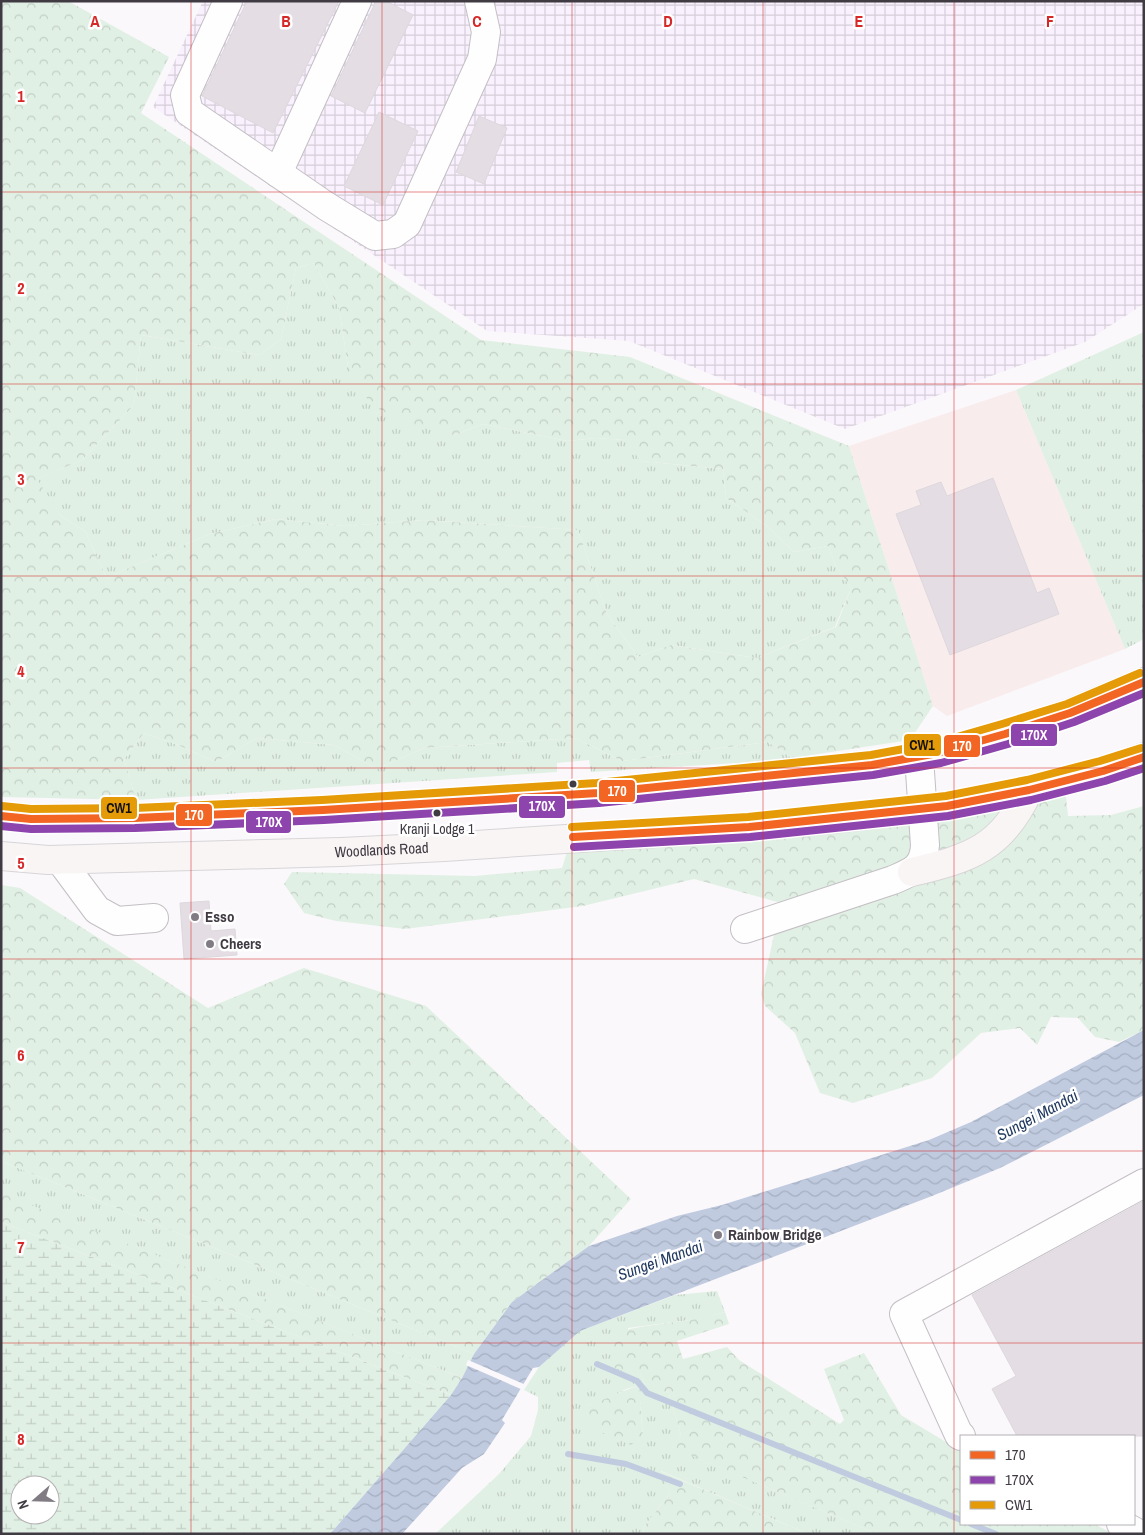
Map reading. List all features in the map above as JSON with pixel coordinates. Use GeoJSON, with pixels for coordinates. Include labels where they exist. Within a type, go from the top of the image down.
{"type":"FeatureCollection","features":[{"type":"Feature","properties":{"kind":"main road"},"geometry":{"type":"LineString","coordinates":[[1,816],[32,819],[135,818],[332,809],[598,793],[872,765],[938,753],[1005,734],[1070,713],[1144,682]]}},
{"type":"Feature","properties":{"kind":"main road","name":"Woodlands Road"},"geometry":{"type":"LineString","coordinates":[[1,856],[60,860],[331,852],[444,847],[749,827],[947,806],[1029,790],[1103,771],[1144,757]]}},
{"type":"Feature","properties":{"kind":"main road"},"geometry":{"type":"LineString","coordinates":[[912,872],[952,862],[986,846],[1000,835],[1020,810],[1029,790]]}},
{"type":"Feature","properties":{"kind":"lane"},"geometry":{"type":"LineString","coordinates":[[228,1],[185,95],[189,112],[326,206],[376,236],[393,234],[407,224],[482,59],[486,32],[479,1]]}},
{"type":"Feature","properties":{"kind":"lane"},"geometry":{"type":"LineString","coordinates":[[278,173],[357,1]]}},
{"type":"Feature","properties":{"kind":"lane"},"geometry":{"type":"LineString","coordinates":[[745,930],[893,880],[912,872],[920,865],[924,855],[919,757]]}},
{"type":"Feature","properties":{"kind":"lane"},"geometry":{"type":"LineString","coordinates":[[60,860],[97,910],[117,921],[154,918]]}},
{"type":"Feature","properties":{"kind":"lane"},"geometry":{"type":"LineString","coordinates":[[960,1436],[904,1314],[1144,1183]]}},
{"type":"Feature","properties":{"kind":"lane"},"geometry":{"type":"LineString","coordinates":[[1123,1525],[1139,1534]]}},
{"type":"Feature","properties":{"kind":"shaded area"},"geometry":{"type":"Polygon","coordinates":[[[203,1],[1144,1],[1144,304],[1085,342],[845,429],[629,341],[487,331],[153,107],[203,1]]]}},
{"type":"Feature","properties":{"kind":"shaded area"},"geometry":{"type":"Polygon","coordinates":[[[1016,390],[1125,649],[947,716],[933,706],[849,446],[1016,390]]]}},
{"type":"Feature","properties":{"kind":"green space"},"geometry":{"type":"Polygon","coordinates":[[[1,1],[68,1],[169,57],[141,113],[481,340],[630,357],[849,446],[933,706],[910,740],[792,758],[768,742],[622,761],[575,738],[424,748],[377,769],[334,745],[257,738],[216,762],[173,743],[144,733],[124,759],[136,800],[1,797],[1,1]],[[314,263],[296,268],[281,339],[259,355],[141,335],[134,405],[82,460],[37,479],[61,516],[85,531],[107,579],[210,534],[276,519],[346,526],[423,520],[578,530],[607,614],[638,657],[671,645],[757,658],[836,627],[851,588],[835,564],[828,546],[794,552],[766,525],[726,498],[723,469],[641,461],[624,440],[597,438],[567,441],[483,424],[454,435],[406,423],[371,405],[348,367],[339,308],[314,263]]]}},
{"type":"Feature","properties":{"kind":"green space"},"geometry":{"type":"Polygon","coordinates":[[[314,263],[339,308],[348,367],[454,435],[483,424],[567,441],[597,438],[625,440],[641,461],[723,469],[726,498],[766,525],[794,552],[828,546],[835,564],[851,588],[835,627],[757,658],[671,645],[638,657],[607,614],[578,530],[423,520],[346,526],[276,519],[210,534],[107,579],[85,531],[61,516],[36,479],[82,460],[134,405],[141,335],[259,355],[281,339],[296,268],[314,263]]]}},
{"type":"Feature","properties":{"kind":"green space"},"geometry":{"type":"Polygon","coordinates":[[[1144,332],[1144,639],[1125,649],[1016,390],[1144,332]]]}},
{"type":"Feature","properties":{"kind":"green space"},"geometry":{"type":"Polygon","coordinates":[[[144,733],[173,743],[216,762],[257,738],[334,745],[377,769],[424,748],[575,738],[622,761],[768,742],[792,758],[591,772],[589,760],[557,763],[557,772],[136,800],[124,759],[144,733]]]}},
{"type":"Feature","properties":{"kind":"green space"},"geometry":{"type":"Polygon","coordinates":[[[1065,787],[1068,816],[1111,815],[1144,806],[1144,1030],[1119,1042],[1095,1037],[1078,1018],[1051,1017],[1037,1045],[1020,1028],[981,1033],[932,1078],[853,1103],[820,1093],[795,1033],[765,1006],[761,994],[781,903],[694,879],[583,906],[405,929],[336,921],[304,913],[284,884],[292,872],[475,876],[562,868],[567,852],[1065,787]]]}},
{"type":"Feature","properties":{"kind":"green space"},"geometry":{"type":"Polygon","coordinates":[[[1,885],[20,888],[208,1008],[304,968],[426,1006],[631,1199],[589,1246],[512,1302],[474,1354],[1,1161],[1,885]]]}},
{"type":"Feature","properties":{"kind":"green space"},"geometry":{"type":"Polygon","coordinates":[[[1,1161],[474,1354],[462,1378],[7,1196],[1,1193],[1,1161]]]}},
{"type":"Feature","properties":{"kind":"green space"},"geometry":{"type":"Polygon","coordinates":[[[1,1193],[462,1378],[451,1395],[1,1222],[1,1193]]]}},
{"type":"Feature","properties":{"kind":"green space"},"geometry":{"type":"Polygon","coordinates":[[[1,1222],[451,1395],[330,1534],[1,1534],[1,1222]]]}},
{"type":"Feature","properties":{"kind":"green space"},"geometry":{"type":"Polygon","coordinates":[[[717,1291],[725,1312],[705,1318],[628,1328],[627,1373],[640,1373],[645,1384],[626,1389],[608,1399],[587,1406],[643,1437],[640,1401],[668,1391],[681,1435],[672,1447],[877,1534],[808,1534],[661,1471],[670,1493],[643,1528],[645,1534],[435,1534],[499,1474],[531,1436],[538,1410],[538,1397],[524,1390],[539,1367],[580,1331],[675,1295],[717,1291]]]}},
{"type":"Feature","properties":{"kind":"green space"},"geometry":{"type":"Polygon","coordinates":[[[725,1312],[729,1324],[677,1341],[683,1359],[727,1347],[739,1360],[840,1424],[844,1420],[824,1369],[864,1353],[901,1415],[960,1450],[960,1525],[1096,1525],[1114,1534],[877,1534],[671,1447],[681,1435],[668,1391],[640,1402],[643,1437],[631,1445],[587,1426],[583,1417],[587,1406],[645,1384],[640,1373],[627,1373],[611,1366],[611,1334],[639,1327],[711,1316],[725,1312]]]}},
{"type":"Feature","properties":{"kind":"green space"},"geometry":{"type":"Polygon","coordinates":[[[660,1471],[808,1534],[645,1534],[643,1528],[670,1493],[660,1471]]]}},
{"type":"Feature","properties":{"kind":"water","name":"Sungei Mandai"},"geometry":{"type":"Polygon","coordinates":[[[1144,1030],[1144,1095],[1000,1168],[932,1196],[580,1331],[539,1367],[533,1368],[502,1420],[505,1423],[484,1454],[462,1468],[402,1534],[330,1534],[451,1395],[474,1354],[512,1302],[589,1246],[677,1216],[722,1205],[929,1140],[971,1122],[1144,1030]]]}},
{"type":"Feature","properties":{"kind":"pier"},"geometry":{"type":"Polygon","coordinates":[[[468,1360],[526,1385],[523,1390],[466,1365],[468,1360]]]}},
{"type":"Feature","properties":{"kind":"building"},"geometry":{"type":"Polygon","coordinates":[[[247,1],[339,1],[273,133],[202,96],[247,1]]]}},
{"type":"Feature","properties":{"kind":"building"},"geometry":{"type":"Polygon","coordinates":[[[376,1],[386,1],[413,15],[365,113],[331,96],[376,1]]]}},
{"type":"Feature","properties":{"kind":"building"},"geometry":{"type":"Polygon","coordinates":[[[379,112],[418,131],[383,205],[344,186],[379,112]]]}},
{"type":"Feature","properties":{"kind":"building"},"geometry":{"type":"Polygon","coordinates":[[[479,116],[507,128],[484,184],[456,172],[479,116]]]}},
{"type":"Feature","properties":{"kind":"building"},"geometry":{"type":"Polygon","coordinates":[[[993,478],[1037,593],[1049,588],[1059,614],[950,655],[896,514],[921,505],[916,491],[941,482],[947,496],[993,478]]]}},
{"type":"Feature","properties":{"kind":"building","name":"Cheers"},"geometry":{"type":"Polygon","coordinates":[[[209,901],[211,931],[235,929],[237,955],[184,959],[180,903],[209,901]]]}},
{"type":"Feature","properties":{"kind":"building"},"geometry":{"type":"Polygon","coordinates":[[[1144,1201],[1144,1436],[1016,1435],[992,1389],[1016,1376],[972,1295],[1144,1201]]]}},
{"type":"Feature","properties":{"kind":"waterway"},"geometry":{"type":"LineString","coordinates":[[597,1364],[637,1381],[647,1393],[960,1520]]}},
{"type":"Feature","properties":{"kind":"waterway"},"geometry":{"type":"LineString","coordinates":[[568,1454],[626,1464],[680,1484]]}},
{"type":"Feature","properties":{"kind":"waterway"},"geometry":{"type":"LineString","coordinates":[[974,1525],[996,1534]]}},
{"type":"Feature","properties":{"kind":"transit line","name":"CW1"},"geometry":{"type":"LineString","coordinates":[[2,806],[31,809],[135,808],[322,800],[597,783],[871,755],[936,743],[1002,724],[1067,704],[1140,673]]}},
{"type":"Feature","properties":{"kind":"transit line","name":"170"},"geometry":{"type":"LineString","coordinates":[[1,816],[31,819],[135,818],[323,810],[598,793],[872,765],[938,753],[1005,734],[1070,713],[1144,682]]}},
{"type":"Feature","properties":{"kind":"transit line","name":"170X"},"geometry":{"type":"LineString","coordinates":[[1,826],[31,829],[135,828],[324,820],[599,803],[873,775],[941,763],[1008,744],[1074,722],[1144,693]]}},
{"type":"Feature","properties":{"kind":"transit line","name":"CW1"},"geometry":{"type":"LineString","coordinates":[[572,827],[748,817],[946,796],[1027,780],[1141,748]]}},
{"type":"Feature","properties":{"kind":"transit line","name":"170"},"geometry":{"type":"LineString","coordinates":[[573,837],[749,827],[947,806],[1029,790],[1103,771],[1144,757]]}},
{"type":"Feature","properties":{"kind":"transit line","name":"170X"},"geometry":{"type":"LineString","coordinates":[[574,847],[750,837],[948,816],[1031,800],[1105,781],[1144,768]]}},
{"type":"Feature","properties":{"kind":"place","name":"Kranji Lodge 1"},"geometry":{"type":"Point","coordinates":[437,813]}},
{"type":"Feature","properties":{"kind":"place","name":"Esso"},"geometry":{"type":"Point","coordinates":[195,917]}},
{"type":"Feature","properties":{"kind":"place","name":"Cheers"},"geometry":{"type":"Point","coordinates":[210,944]}},
{"type":"Feature","properties":{"kind":"place","name":"Rainbow Bridge"},"geometry":{"type":"Point","coordinates":[718,1235]}}]}
